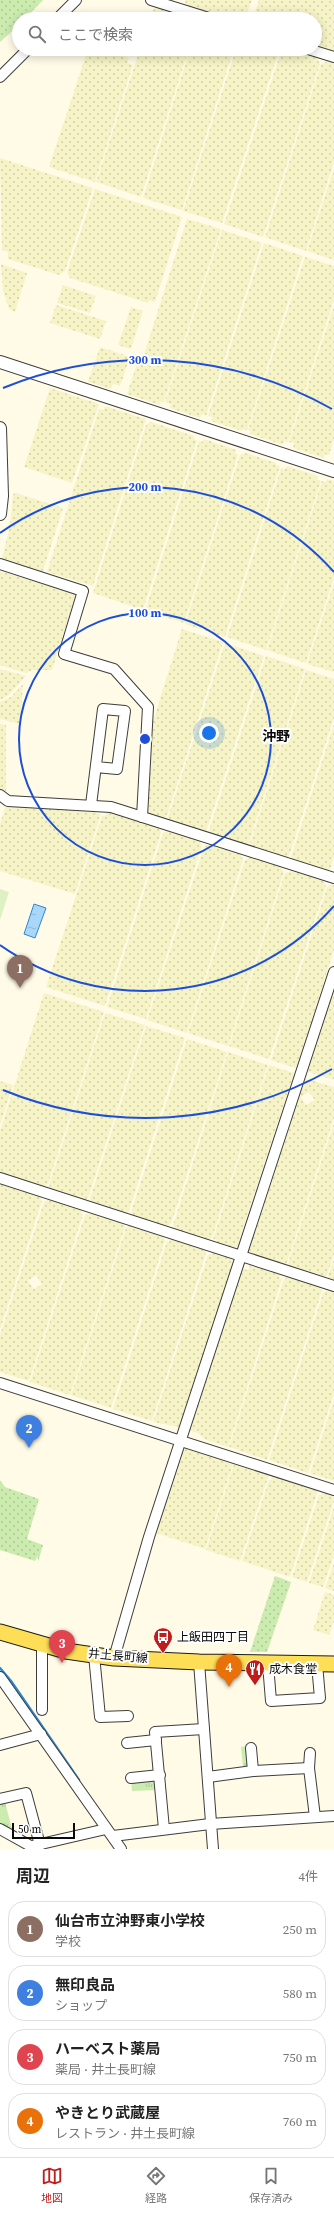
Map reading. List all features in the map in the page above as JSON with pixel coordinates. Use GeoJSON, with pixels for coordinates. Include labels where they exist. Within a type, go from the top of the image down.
{"type":"FeatureCollection","features":[{"type":"Feature","properties":{"kind":"main road","name":"井土長町線"},"geometry":{"type":"LineString","coordinates":[[0,1632],[42,1645],[114,1658],[268,1664],[334,1664]]}},
{"type":"Feature","properties":{"kind":"street"},"geometry":{"type":"LineString","coordinates":[[64,12],[76,0]]}},
{"type":"Feature","properties":{"kind":"street"},"geometry":{"type":"LineString","coordinates":[[151,0],[190,12]]}},
{"type":"Feature","properties":{"kind":"street"},"geometry":{"type":"LineString","coordinates":[[322,53],[334,57]]}},
{"type":"Feature","properties":{"kind":"street"},"geometry":{"type":"LineString","coordinates":[[0,77],[21,56]]}},
{"type":"Feature","properties":{"kind":"street"},"geometry":{"type":"LineString","coordinates":[[0,362],[334,471]]}},
{"type":"Feature","properties":{"kind":"street"},"geometry":{"type":"LineString","coordinates":[[0,428],[2,496],[0,514]]}},
{"type":"Feature","properties":{"kind":"street"},"geometry":{"type":"LineString","coordinates":[[0,564],[83,591],[64,654],[114,669],[148,708],[142,817]]}},
{"type":"Feature","properties":{"kind":"street"},"geometry":{"type":"LineString","coordinates":[[91,805],[103,709],[125,711],[117,769],[96,767]]}},
{"type":"Feature","properties":{"kind":"street"},"geometry":{"type":"LineString","coordinates":[[0,795],[8,801],[111,807],[334,878]]}},
{"type":"Feature","properties":{"kind":"street"},"geometry":{"type":"LineString","coordinates":[[114,1658],[149,1537],[334,972]]}},
{"type":"Feature","properties":{"kind":"street"},"geometry":{"type":"LineString","coordinates":[[0,1178],[334,1286]]}},
{"type":"Feature","properties":{"kind":"street"},"geometry":{"type":"LineString","coordinates":[[0,1383],[334,1490]]}},
{"type":"Feature","properties":{"kind":"street"},"geometry":{"type":"LineString","coordinates":[[42,1645],[42,1710]]}},
{"type":"Feature","properties":{"kind":"street"},"geometry":{"type":"LineString","coordinates":[[94,1655],[100,1717],[128,1716]]}},
{"type":"Feature","properties":{"kind":"street"},"geometry":{"type":"LineString","coordinates":[[199,1662],[213,1849]]}},
{"type":"Feature","properties":{"kind":"street"},"geometry":{"type":"LineString","coordinates":[[268,1664],[271,1701],[320,1698],[317,1664]]}},
{"type":"Feature","properties":{"kind":"street"},"geometry":{"type":"LineString","coordinates":[[0,1677],[114,1834],[121,1849]]}},
{"type":"Feature","properties":{"kind":"street"},"geometry":{"type":"LineString","coordinates":[[164,1829],[155,1732],[204,1729]]}},
{"type":"Feature","properties":{"kind":"street"},"geometry":{"type":"LineString","coordinates":[[0,1745],[41,1734]]}},
{"type":"Feature","properties":{"kind":"street"},"geometry":{"type":"LineString","coordinates":[[127,1742],[156,1740]]}},
{"type":"Feature","properties":{"kind":"street"},"geometry":{"type":"LineString","coordinates":[[251,1748],[253,1771]]}},
{"type":"Feature","properties":{"kind":"street"},"geometry":{"type":"LineString","coordinates":[[310,1753],[309,1768],[315,1817]]}},
{"type":"Feature","properties":{"kind":"street"},"geometry":{"type":"LineString","coordinates":[[208,1777],[253,1771],[309,1768]]}},
{"type":"Feature","properties":{"kind":"street"},"geometry":{"type":"LineString","coordinates":[[131,1778],[160,1775]]}},
{"type":"Feature","properties":{"kind":"street"},"geometry":{"type":"LineString","coordinates":[[0,1799],[26,1793],[36,1847]]}},
{"type":"Feature","properties":{"kind":"street"},"geometry":{"type":"LineString","coordinates":[[0,1829],[22,1845],[36,1847],[114,1834],[210,1824],[334,1816]]}},
{"type":"Feature","properties":{"kind":"shaded area"},"geometry":{"type":"Polygon","coordinates":[[[186,0],[252,0],[248,12],[202,12],[184,6],[186,0]]]}},
{"type":"Feature","properties":{"kind":"shaded area"},"geometry":{"type":"Polygon","coordinates":[[[259,0],[334,0],[334,55],[322,51],[322,12],[255,12],[259,0]]]}},
{"type":"Feature","properties":{"kind":"shaded area"},"geometry":{"type":"Polygon","coordinates":[[[159,6],[176,12],[152,12],[159,6]]]}},
{"type":"Feature","properties":{"kind":"shaded area"},"geometry":{"type":"Polygon","coordinates":[[[86,56],[123,56],[129,58],[127,63],[133,65],[95,182],[49,167],[86,56]]]}},
{"type":"Feature","properties":{"kind":"shaded area"},"geometry":{"type":"Polygon","coordinates":[[[138,56],[187,56],[141,197],[96,182],[138,56]]]}},
{"type":"Feature","properties":{"kind":"shaded area"},"geometry":{"type":"Polygon","coordinates":[[[188,56],[232,56],[182,210],[143,198],[188,56]]]}},
{"type":"Feature","properties":{"kind":"shaded area"},"geometry":{"type":"Polygon","coordinates":[[[234,56],[277,56],[222,223],[183,211],[234,56]]]}},
{"type":"Feature","properties":{"kind":"shaded area"},"geometry":{"type":"Polygon","coordinates":[[[280,56],[310,56],[317,58],[320,64],[263,237],[224,224],[280,56]]]}},
{"type":"Feature","properties":{"kind":"shaded area"},"geometry":{"type":"Polygon","coordinates":[[[328,61],[334,63],[334,162],[306,251],[265,237],[321,64],[328,61]]]}},
{"type":"Feature","properties":{"kind":"shaded area"},"geometry":{"type":"Polygon","coordinates":[[[0,158],[93,188],[65,271],[59,275],[8,259],[8,252],[2,250],[0,158]]]}},
{"type":"Feature","properties":{"kind":"shaded area"},"geometry":{"type":"Polygon","coordinates":[[[334,168],[334,260],[307,251],[334,168]]]}},
{"type":"Feature","properties":{"kind":"shaded area"},"geometry":{"type":"Polygon","coordinates":[[[95,189],[182,217],[155,302],[149,300],[148,303],[70,278],[67,272],[95,189]]]}},
{"type":"Feature","properties":{"kind":"shaded area"},"geometry":{"type":"Polygon","coordinates":[[[187,219],[221,229],[164,402],[161,401],[160,405],[127,394],[138,361],[142,361],[187,219]]]}},
{"type":"Feature","properties":{"kind":"shaded area"},"geometry":{"type":"Polygon","coordinates":[[[222,230],[262,243],[206,416],[202,414],[200,418],[170,408],[171,404],[165,402],[222,230]]]}},
{"type":"Feature","properties":{"kind":"shaded area"},"geometry":{"type":"Polygon","coordinates":[[[264,243],[303,256],[247,430],[243,429],[242,431],[211,421],[212,417],[208,416],[264,243]]]}},
{"type":"Feature","properties":{"kind":"shaded area"},"geometry":{"type":"Polygon","coordinates":[[[305,257],[334,266],[334,300],[288,442],[284,441],[283,445],[250,434],[251,431],[248,430],[305,257]]]}},
{"type":"Feature","properties":{"kind":"shaded area"},"geometry":{"type":"Polygon","coordinates":[[[1,264],[27,273],[15,312],[9,309],[3,291],[1,264]]]}},
{"type":"Feature","properties":{"kind":"shaded area"},"geometry":{"type":"Polygon","coordinates":[[[63,285],[96,296],[90,313],[57,303],[63,285]]]}},
{"type":"Feature","properties":{"kind":"shaded area"},"geometry":{"type":"Polygon","coordinates":[[[56,305],[106,321],[100,339],[50,323],[56,305]]]}},
{"type":"Feature","properties":{"kind":"shaded area"},"geometry":{"type":"Polygon","coordinates":[[[334,305],[334,439],[329,455],[325,454],[324,458],[293,448],[294,443],[289,442],[334,305]]]}},
{"type":"Feature","properties":{"kind":"shaded area"},"geometry":{"type":"Polygon","coordinates":[[[131,307],[143,311],[131,349],[118,345],[131,307]]]}},
{"type":"Feature","properties":{"kind":"shaded area"},"geometry":{"type":"Polygon","coordinates":[[[100,347],[130,357],[120,386],[113,384],[111,389],[88,382],[100,347]]]}},
{"type":"Feature","properties":{"kind":"shaded area"},"geometry":{"type":"Polygon","coordinates":[[[50,388],[99,404],[72,483],[24,467],[50,388]]]}},
{"type":"Feature","properties":{"kind":"shaded area"},"geometry":{"type":"Polygon","coordinates":[[[105,406],[146,419],[93,586],[47,572],[99,409],[104,410],[105,406]]]}},
{"type":"Feature","properties":{"kind":"shaded area"},"geometry":{"type":"Polygon","coordinates":[[[151,422],[194,436],[195,440],[197,441],[143,610],[93,593],[146,425],[151,422]]]}},
{"type":"Feature","properties":{"kind":"shaded area"},"geometry":{"type":"Polygon","coordinates":[[[204,439],[236,450],[235,453],[238,455],[184,623],[145,611],[199,441],[202,442],[204,439]]]}},
{"type":"Feature","properties":{"kind":"shaded area"},"geometry":{"type":"Polygon","coordinates":[[[246,453],[276,463],[276,465],[280,466],[225,637],[185,624],[240,455],[246,453]]]}},
{"type":"Feature","properties":{"kind":"shaded area"},"geometry":{"type":"Polygon","coordinates":[[[287,466],[318,476],[317,479],[321,481],[266,650],[227,637],[281,468],[285,469],[287,466]]]}},
{"type":"Feature","properties":{"kind":"shaded area"},"geometry":{"type":"Polygon","coordinates":[[[327,479],[334,481],[334,578],[306,663],[267,650],[322,481],[326,482],[327,479]]]}},
{"type":"Feature","properties":{"kind":"shaded area"},"geometry":{"type":"Polygon","coordinates":[[[16,493],[63,508],[42,574],[1,562],[10,526],[13,494],[16,493]]]}},
{"type":"Feature","properties":{"kind":"shaded area"},"geometry":{"type":"Polygon","coordinates":[[[0,571],[76,594],[52,670],[33,670],[26,673],[0,665],[0,571]]]}},
{"type":"Feature","properties":{"kind":"shaded area"},"geometry":{"type":"Polygon","coordinates":[[[334,583],[334,672],[307,664],[334,583]]]}},
{"type":"Feature","properties":{"kind":"shaded area"},"geometry":{"type":"Polygon","coordinates":[[[182,629],[223,642],[167,816],[161,819],[146,814],[150,776],[152,724],[182,629]]]}},
{"type":"Feature","properties":{"kind":"shaded area"},"geometry":{"type":"Polygon","coordinates":[[[225,643],[264,656],[207,829],[202,832],[170,822],[168,817],[225,643]]]}},
{"type":"Feature","properties":{"kind":"shaded area"},"geometry":{"type":"Polygon","coordinates":[[[266,656],[305,669],[249,843],[243,846],[212,835],[209,830],[266,656]]]}},
{"type":"Feature","properties":{"kind":"shaded area"},"geometry":{"type":"Polygon","coordinates":[[[0,669],[26,676],[9,695],[0,700],[0,669]]]}},
{"type":"Feature","properties":{"kind":"shaded area"},"geometry":{"type":"Polygon","coordinates":[[[306,670],[334,679],[334,718],[289,856],[284,859],[253,849],[250,843],[306,670]]]}},
{"type":"Feature","properties":{"kind":"shaded area"},"geometry":{"type":"Polygon","coordinates":[[[23,684],[20,724],[0,719],[0,702],[11,697],[23,684]]]}},
{"type":"Feature","properties":{"kind":"shaded area"},"geometry":{"type":"Polygon","coordinates":[[[0,724],[6,725],[6,794],[3,794],[0,789],[0,724]]]}},
{"type":"Feature","properties":{"kind":"shaded area"},"geometry":{"type":"Polygon","coordinates":[[[334,724],[334,857],[330,869],[325,872],[293,862],[291,857],[334,724]]]}},
{"type":"Feature","properties":{"kind":"shaded area"},"geometry":{"type":"Polygon","coordinates":[[[11,806],[96,811],[96,813],[101,814],[75,894],[0,871],[0,824],[5,808],[11,806]]]}},
{"type":"Feature","properties":{"kind":"shaded area"},"geometry":{"type":"Polygon","coordinates":[[[107,812],[159,828],[161,833],[105,1006],[46,987],[102,816],[105,816],[107,812]]]}},
{"type":"Feature","properties":{"kind":"shaded area"},"geometry":{"type":"Polygon","coordinates":[[[168,831],[200,841],[202,846],[146,1019],[107,1007],[163,833],[168,831]]]}},
{"type":"Feature","properties":{"kind":"shaded area"},"geometry":{"type":"Polygon","coordinates":[[[209,844],[240,854],[243,860],[187,1033],[147,1020],[204,847],[209,844]]]}},
{"type":"Feature","properties":{"kind":"shaded area"},"geometry":{"type":"Polygon","coordinates":[[[250,857],[281,867],[284,872],[228,1046],[188,1033],[245,860],[250,857]]]}},
{"type":"Feature","properties":{"kind":"shaded area"},"geometry":{"type":"Polygon","coordinates":[[[292,871],[323,881],[326,886],[269,1059],[229,1046],[285,873],[292,871]]]}},
{"type":"Feature","properties":{"kind":"shaded area"},"geometry":{"type":"Polygon","coordinates":[[[332,884],[334,885],[334,950],[296,1068],[271,1060],[327,887],[332,884]]]}},
{"type":"Feature","properties":{"kind":"shaded area"},"geometry":{"type":"Polygon","coordinates":[[[334,982],[334,1080],[306,1071],[334,982]]]}},
{"type":"Feature","properties":{"kind":"shaded area"},"geometry":{"type":"Polygon","coordinates":[[[44,993],[104,1012],[48,1184],[42,1187],[0,1173],[0,1131],[44,993]]]}},
{"type":"Feature","properties":{"kind":"shaded area"},"geometry":{"type":"Polygon","coordinates":[[[105,1013],[145,1025],[88,1198],[84,1200],[51,1190],[49,1185],[105,1013]]]}},
{"type":"Feature","properties":{"kind":"shaded area"},"geometry":{"type":"Polygon","coordinates":[[[146,1026],[185,1038],[129,1211],[125,1214],[92,1203],[90,1198],[146,1026]]]}},
{"type":"Feature","properties":{"kind":"shaded area"},"geometry":{"type":"Polygon","coordinates":[[[187,1039],[227,1052],[171,1224],[165,1227],[133,1216],[131,1212],[187,1039]]]}},
{"type":"Feature","properties":{"kind":"shaded area"},"geometry":{"type":"Polygon","coordinates":[[[228,1052],[268,1065],[212,1238],[206,1240],[175,1230],[173,1225],[228,1052]]]}},
{"type":"Feature","properties":{"kind":"shaded area"},"geometry":{"type":"Polygon","coordinates":[[[269,1065],[294,1073],[237,1247],[231,1249],[216,1244],[217,1240],[213,1239],[269,1065]]]}},
{"type":"Feature","properties":{"kind":"shaded area"},"geometry":{"type":"Polygon","coordinates":[[[303,1078],[334,1087],[334,1118],[287,1263],[282,1266],[252,1257],[252,1253],[248,1252],[303,1078]],[[309,1092],[301,1097],[306,1105],[315,1100],[309,1092]]]}},
{"type":"Feature","properties":{"kind":"shaded area"},"geometry":{"type":"Polygon","coordinates":[[[0,1081],[13,1085],[0,1125],[0,1081]]]}},
{"type":"Feature","properties":{"kind":"shaded area"},"geometry":{"type":"Polygon","coordinates":[[[334,1123],[334,1255],[327,1275],[322,1279],[290,1269],[288,1263],[334,1123]]]}},
{"type":"Feature","properties":{"kind":"shaded area"},"geometry":{"type":"Polygon","coordinates":[[[0,1183],[40,1196],[42,1201],[0,1330],[0,1183]]]}},
{"type":"Feature","properties":{"kind":"shaded area"},"geometry":{"type":"Polygon","coordinates":[[[49,1199],[80,1209],[83,1215],[29,1381],[0,1372],[0,1335],[44,1202],[49,1199]],[[36,1275],[28,1281],[34,1289],[42,1284],[36,1275]]]}},
{"type":"Feature","properties":{"kind":"shaded area"},"geometry":{"type":"Polygon","coordinates":[[[92,1213],[122,1222],[125,1227],[70,1395],[30,1382],[85,1215],[92,1213]]]}},
{"type":"Feature","properties":{"kind":"shaded area"},"geometry":{"type":"Polygon","coordinates":[[[131,1225],[163,1236],[165,1241],[111,1408],[71,1395],[126,1228],[131,1225]]]}},
{"type":"Feature","properties":{"kind":"shaded area"},"geometry":{"type":"Polygon","coordinates":[[[171,1239],[205,1250],[206,1254],[152,1421],[113,1409],[167,1241],[169,1242],[171,1239]]]}},
{"type":"Feature","properties":{"kind":"shaded area"},"geometry":{"type":"Polygon","coordinates":[[[214,1253],[230,1258],[234,1264],[179,1427],[153,1422],[208,1255],[214,1253]]]}},
{"type":"Feature","properties":{"kind":"shaded area"},"geometry":{"type":"Polygon","coordinates":[[[334,1259],[334,1283],[331,1282],[328,1276],[334,1259]]]}},
{"type":"Feature","properties":{"kind":"shaded area"},"geometry":{"type":"Polygon","coordinates":[[[250,1265],[280,1275],[279,1278],[282,1279],[228,1447],[204,1439],[198,1433],[190,1431],[243,1269],[248,1270],[250,1265]]]}},
{"type":"Feature","properties":{"kind":"shaded area"},"geometry":{"type":"Polygon","coordinates":[[[288,1277],[320,1288],[322,1291],[267,1460],[229,1447],[284,1279],[288,1277]]]}},
{"type":"Feature","properties":{"kind":"shaded area"},"geometry":{"type":"Polygon","coordinates":[[[328,1290],[334,1292],[334,1394],[308,1473],[269,1460],[323,1293],[328,1290]]]}},
{"type":"Feature","properties":{"kind":"shaded area"},"geometry":{"type":"Polygon","coordinates":[[[334,1399],[334,1481],[310,1473],[334,1399]]]}},
{"type":"Feature","properties":{"kind":"shaded area"},"geometry":{"type":"Polygon","coordinates":[[[183,1448],[233,1464],[205,1549],[156,1533],[183,1448]]]}},
{"type":"Feature","properties":{"kind":"shaded area"},"geometry":{"type":"Polygon","coordinates":[[[234,1464],[269,1475],[240,1561],[206,1550],[234,1464]]]}},
{"type":"Feature","properties":{"kind":"shaded area"},"geometry":{"type":"Polygon","coordinates":[[[272,1476],[318,1491],[290,1577],[242,1561],[269,1480],[271,1480],[272,1476]]]}},
{"type":"Feature","properties":{"kind":"shaded area"},"geometry":{"type":"Polygon","coordinates":[[[322,1493],[334,1496],[334,1501],[307,1582],[292,1577],[319,1495],[322,1493]]]}},
{"type":"Feature","properties":{"kind":"shaded area"},"geometry":{"type":"Polygon","coordinates":[[[334,1506],[334,1556],[323,1587],[309,1583],[334,1506]]]}},
{"type":"Feature","properties":{"kind":"shaded area"},"geometry":{"type":"Polygon","coordinates":[[[334,1562],[334,1591],[325,1588],[334,1562]]]}},
{"type":"Feature","properties":{"kind":"shaded area"},"geometry":{"type":"Polygon","coordinates":[[[325,1592],[334,1595],[334,1621],[329,1635],[313,1630],[325,1592]]]}},
{"type":"Feature","properties":{"kind":"green space"},"geometry":{"type":"Polygon","coordinates":[[[0,0],[43,0],[32,12],[12,12],[12,31],[0,42],[0,0]]]}},
{"type":"Feature","properties":{"kind":"green space"},"geometry":{"type":"Polygon","coordinates":[[[0,889],[9,892],[0,920],[0,889]]]}},
{"type":"Feature","properties":{"kind":"green space"},"geometry":{"type":"Polygon","coordinates":[[[0,1480],[5,1487],[39,1499],[27,1539],[43,1545],[38,1562],[38,1556],[35,1561],[0,1550],[0,1480]]]}},
{"type":"Feature","properties":{"kind":"green space"},"geometry":{"type":"Polygon","coordinates":[[[275,1576],[291,1582],[267,1652],[250,1652],[275,1576]]]}},
{"type":"Feature","properties":{"kind":"green space"},"geometry":{"type":"Polygon","coordinates":[[[249,1746],[251,1766],[243,1767],[241,1747],[249,1746]]]}},
{"type":"Feature","properties":{"kind":"green space"},"geometry":{"type":"Polygon","coordinates":[[[155,1777],[157,1790],[132,1791],[131,1779],[155,1777]]]}},
{"type":"Feature","properties":{"kind":"green space"},"geometry":{"type":"Polygon","coordinates":[[[5,1802],[12,1829],[0,1823],[0,1803],[5,1802]]]}},
{"type":"Feature","properties":{"kind":"water"},"geometry":{"type":"Polygon","coordinates":[[[34,904],[46,908],[35,938],[24,934],[34,904]]]}},
{"type":"Feature","properties":{"kind":"waterway"},"geometry":{"type":"LineString","coordinates":[[0,1668],[11,1681],[79,1780]]}},
{"type":"Feature","properties":{"kind":"place","name":"仙台市立沖野東小学校"},"geometry":{"type":"Point","coordinates":[20,988]}},
{"type":"Feature","properties":{"kind":"place","name":"無印良品"},"geometry":{"type":"Point","coordinates":[29,1448]}},
{"type":"Feature","properties":{"kind":"place","name":"上飯田四丁目"},"geometry":{"type":"Point","coordinates":[163,1654]}},
{"type":"Feature","properties":{"kind":"place","name":"ハーベスト薬局"},"geometry":{"type":"Point","coordinates":[62,1663]}},
{"type":"Feature","properties":{"kind":"place","name":"成木食堂"},"geometry":{"type":"Point","coordinates":[255,1686]}},
{"type":"Feature","properties":{"kind":"place","name":"やきとり武蔵屋"},"geometry":{"type":"Point","coordinates":[229,1687]}},
{"type":"Feature","properties":{"kind":"district","name":"沖野"},"geometry":{"type":"Point","coordinates":[276,736]}}]}
